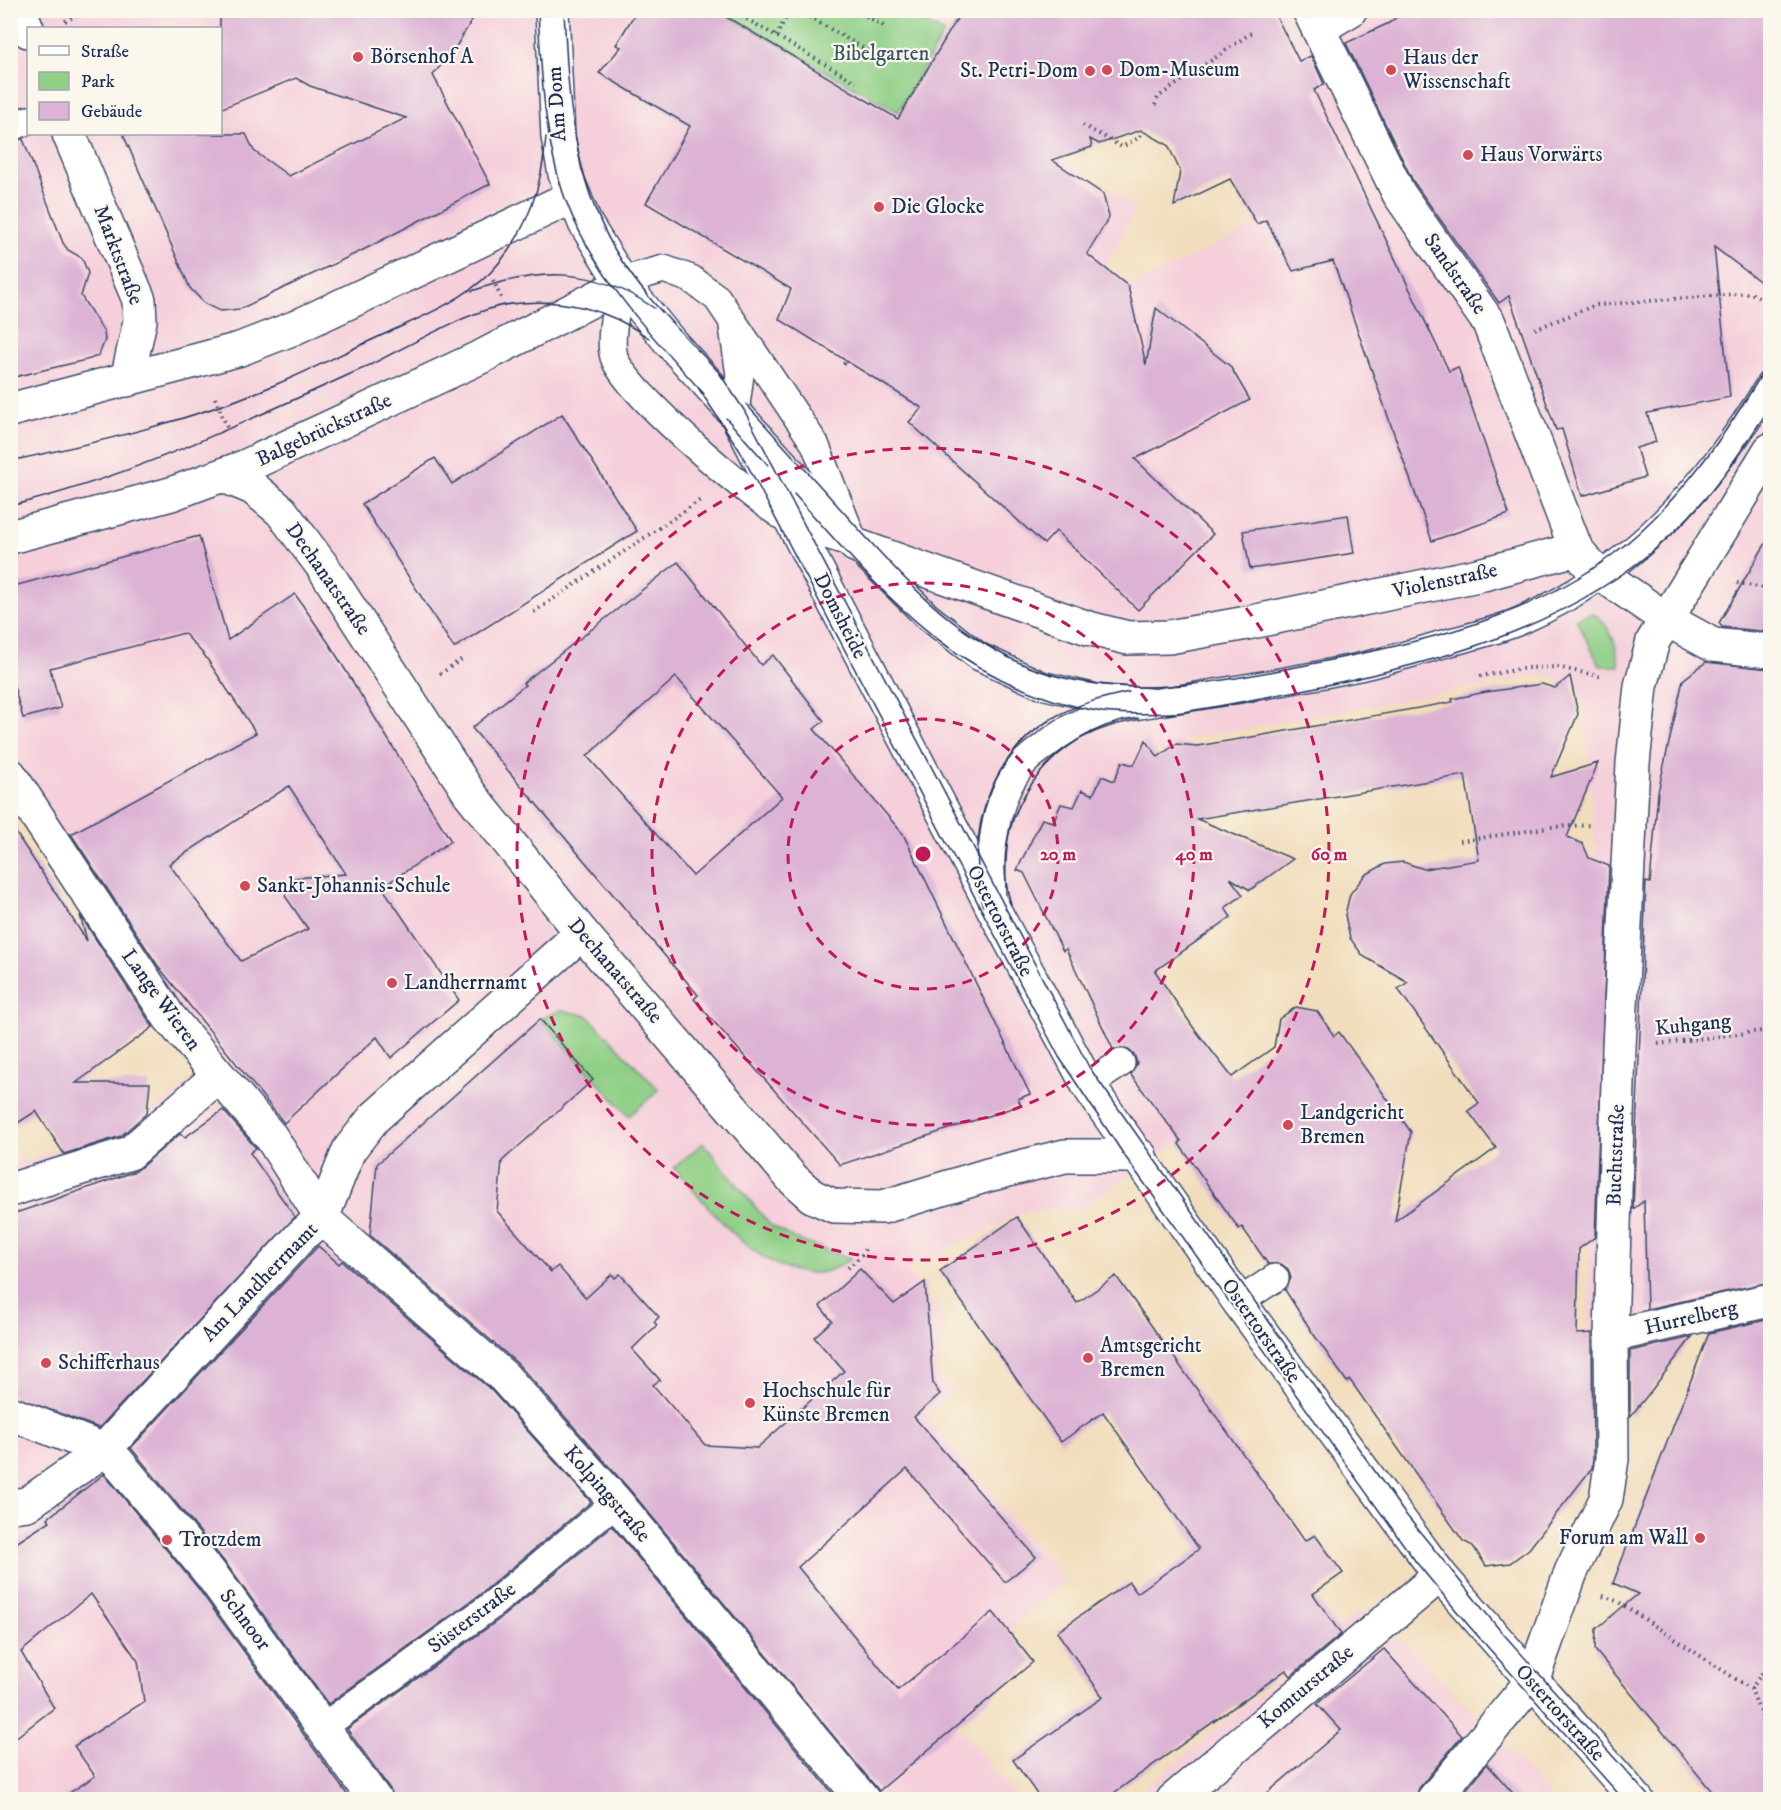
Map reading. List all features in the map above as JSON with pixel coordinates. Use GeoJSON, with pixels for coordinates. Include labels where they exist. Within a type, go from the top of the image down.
{"type":"FeatureCollection","features":[{"type":"Feature","properties":{"kind":"street"},"geometry":{"type":"LineString","coordinates":[[20,10],[27,28]]}},
{"type":"Feature","properties":{"kind":"street","name":"Am Dom"},"geometry":{"type":"LineString","coordinates":[[552,10],[558,137],[566,174],[574,196]]}},
{"type":"Feature","properties":{"kind":"street"},"geometry":{"type":"LineString","coordinates":[[1314,20],[1350,10]]}},
{"type":"Feature","properties":{"kind":"street","name":"Sandstraße"},"geometry":{"type":"LineString","coordinates":[[1314,20],[1399,194],[1489,323],[1576,549]]}},
{"type":"Feature","properties":{"kind":"street","name":"Marktstraße"},"geometry":{"type":"LineString","coordinates":[[69,135],[139,300],[140,321],[127,380]]}},
{"type":"Feature","properties":{"kind":"street"},"geometry":{"type":"LineString","coordinates":[[10,410],[240,350],[294,328],[574,196]]}},
{"type":"Feature","properties":{"kind":"street","name":"Domsheide"},"geometry":{"type":"LineString","coordinates":[[574,196],[585,224],[623,285],[855,544],[1009,600]]}},
{"type":"Feature","properties":{"kind":"street","name":"Balgebrückstraße"},"geometry":{"type":"LineString","coordinates":[[10,537],[171,494],[234,472],[623,285]]}},
{"type":"Feature","properties":{"kind":"street","name":"Domsheide"},"geometry":{"type":"LineString","coordinates":[[735,412],[946,819]]}},
{"type":"Feature","properties":{"kind":"street"},"geometry":{"type":"LineString","coordinates":[[1666,619],[1770,450]]}},
{"type":"Feature","properties":{"kind":"street","name":"Dechanatstraße"},"geometry":{"type":"LineString","coordinates":[[234,472],[280,511],[302,538],[470,794],[582,933],[792,1178],[812,1196],[834,1206],[883,1207],[988,1175],[1065,1156],[1140,1156]]}},
{"type":"Feature","properties":{"kind":"street"},"geometry":{"type":"LineString","coordinates":[[1576,549],[1592,568],[1666,619],[1713,645],[1770,651]]}},
{"type":"Feature","properties":{"kind":"street","name":"Violenstraße"},"geometry":{"type":"LineString","coordinates":[[1009,600],[1107,635],[1128,638],[1168,637],[1483,574],[1576,549]]}},
{"type":"Feature","properties":{"kind":"street","name":"Buchtstraße"},"geometry":{"type":"LineString","coordinates":[[1532,1682],[1567,1583],[1606,1499],[1611,1459],[1611,1336],[1619,1047],[1633,763],[1641,686],[1653,641],[1666,619]]}},
{"type":"Feature","properties":{"kind":"street","name":"Lange Wieren"},"geometry":{"type":"LineString","coordinates":[[10,775],[169,1017],[271,1137],[322,1218]]}},
{"type":"Feature","properties":{"kind":"street","name":"Ostertorstraße"},"geometry":{"type":"LineString","coordinates":[[946,819],[1088,1085],[1140,1156],[1239,1302],[1440,1575],[1637,1800]]}},
{"type":"Feature","properties":{"kind":"street","name":"Am Landherrnamt"},"geometry":{"type":"LineString","coordinates":[[10,1506],[27,1504],[104,1450],[302,1234],[322,1218],[349,1150],[374,1118],[582,933]]}},
{"type":"Feature","properties":{"kind":"street"},"geometry":{"type":"LineString","coordinates":[[10,1190],[130,1153],[218,1076]]}},
{"type":"Feature","properties":{"kind":"street","name":"Kolpingstraße"},"geometry":{"type":"LineString","coordinates":[[322,1218],[504,1377],[616,1502],[863,1800]]}},
{"type":"Feature","properties":{"kind":"street","name":"Hurrelberg"},"geometry":{"type":"LineString","coordinates":[[1611,1336],[1770,1300]]}},
{"type":"Feature","properties":{"kind":"street"},"geometry":{"type":"LineString","coordinates":[[10,1413],[104,1450]]}},
{"type":"Feature","properties":{"kind":"street","name":"Schnoor"},"geometry":{"type":"LineString","coordinates":[[104,1450],[117,1461],[213,1577],[375,1800]]}},
{"type":"Feature","properties":{"kind":"street","name":"Komturstraße"},"geometry":{"type":"LineString","coordinates":[[1173,1800],[1440,1575]]}},
{"type":"Feature","properties":{"kind":"street"},"geometry":{"type":"LineString","coordinates":[[1433,1800],[1532,1682]]}},
{"type":"Feature","properties":{"kind":"lane"},"geometry":{"type":"LineString","coordinates":[[855,544],[793,522],[697,449],[626,380],[614,356],[613,330],[623,285],[635,278],[664,269],[691,279],[717,298],[815,444],[855,544],[927,616],[978,656],[1041,685],[1101,699],[1149,702]]}},
{"type":"Feature","properties":{"kind":"lane"},"geometry":{"type":"LineString","coordinates":[[732,320],[740,375],[735,412]]}},
{"type":"Feature","properties":{"kind":"lane"},"geometry":{"type":"LineString","coordinates":[[992,905],[990,868],[994,829],[1006,790],[1025,762],[1057,736],[1090,717],[1149,702],[1189,698],[1380,662],[1521,620],[1602,575],[1645,542],[1700,484],[1739,435],[1770,384]]}},
{"type":"Feature","properties":{"kind":"lane"},"geometry":{"type":"LineString","coordinates":[[1088,1085],[1121,1063]]}},
{"type":"Feature","properties":{"kind":"lane"},"geometry":{"type":"LineString","coordinates":[[1239,1302],[1275,1278]]}},
{"type":"Feature","properties":{"kind":"lane","name":"Süsterstraße"},"geometry":{"type":"LineString","coordinates":[[323,1727],[488,1608],[616,1502]]}},
{"type":"Feature","properties":{"kind":"path"},"geometry":{"type":"LineString","coordinates":[[731,10],[856,82]]}},
{"type":"Feature","properties":{"kind":"path"},"geometry":{"type":"LineString","coordinates":[[855,10],[887,28]]}},
{"type":"Feature","properties":{"kind":"path"},"geometry":{"type":"LineString","coordinates":[[776,36],[787,12],[799,11],[872,53]]}},
{"type":"Feature","properties":{"kind":"path"},"geometry":{"type":"LineString","coordinates":[[1155,105],[1158,97],[1251,33]]}},
{"type":"Feature","properties":{"kind":"path"},"geometry":{"type":"LineString","coordinates":[[1083,125],[1122,147],[1140,137],[1142,131]]}},
{"type":"Feature","properties":{"kind":"path"},"geometry":{"type":"LineString","coordinates":[[475,242],[519,336]]}},
{"type":"Feature","properties":{"kind":"path"},"geometry":{"type":"LineString","coordinates":[[1498,344],[1596,305],[1751,293],[1770,303]]}},
{"type":"Feature","properties":{"kind":"path"},"geometry":{"type":"LineString","coordinates":[[199,359],[234,472]]}},
{"type":"Feature","properties":{"kind":"path"},"geometry":{"type":"LineString","coordinates":[[534,612],[734,478]]}},
{"type":"Feature","properties":{"kind":"path"},"geometry":{"type":"LineString","coordinates":[[1479,676],[1526,668],[1557,667],[1641,686]]}},
{"type":"Feature","properties":{"kind":"path"},"geometry":{"type":"LineString","coordinates":[[1460,841],[1546,828]]}},
{"type":"Feature","properties":{"kind":"path","name":"Kuhgang"},"geometry":{"type":"LineString","coordinates":[[1619,1047],[1685,1042],[1770,1030]]}},
{"type":"Feature","properties":{"kind":"path"},"geometry":{"type":"LineString","coordinates":[[848,1268],[863,1254]]}},
{"type":"Feature","properties":{"kind":"path"},"geometry":{"type":"LineString","coordinates":[[1567,1583],[1617,1601],[1751,1689],[1770,1738]]}},
{"type":"Feature","properties":{"kind":"path"},"geometry":{"type":"LineString","coordinates":[[1751,1689],[1770,1662]]}},
{"type":"Feature","properties":{"kind":"shaded area"},"geometry":{"type":"Polygon","coordinates":[[[11,11],[911,11],[1088,110],[1060,158],[1137,207],[1106,267],[1133,286],[1355,176],[1274,11],[1770,11],[1770,1316],[1648,1344],[1588,1343],[1593,990],[1598,879],[1584,702],[1574,682],[1544,675],[1197,737],[1144,757],[1044,823],[1025,851],[1025,874],[1090,1003],[1182,1141],[1077,1210],[1056,1208],[1020,1214],[906,1269],[945,1319],[937,1371],[952,1391],[925,1416],[1065,1581],[1007,1632],[1033,1663],[957,1726],[1018,1799],[11,1799],[10,1165],[139,1123],[192,1079],[198,1064],[11,789],[11,11]]]}},
{"type":"Feature","properties":{"kind":"shaded area"},"geometry":{"type":"Polygon","coordinates":[[[1360,1611],[1385,1640],[1400,1639],[1476,1715],[1553,1799],[1130,1800],[1360,1611]]]}},
{"type":"Feature","properties":{"kind":"green space","name":"Bibelgarten"},"geometry":{"type":"Polygon","coordinates":[[[719,11],[905,11],[944,33],[898,112],[719,11]]]}},
{"type":"Feature","properties":{"kind":"green space"},"geometry":{"type":"Polygon","coordinates":[[[1589,614],[1596,615],[1602,620],[1610,632],[1619,666],[1600,666],[1576,619],[1589,614]]]}},
{"type":"Feature","properties":{"kind":"green space"},"geometry":{"type":"Polygon","coordinates":[[[561,1010],[588,1016],[659,1090],[629,1116],[540,1019],[561,1010]]]}},
{"type":"Feature","properties":{"kind":"green space"},"geometry":{"type":"Polygon","coordinates":[[[703,1143],[770,1225],[798,1240],[851,1259],[830,1270],[817,1273],[795,1271],[755,1252],[720,1220],[674,1168],[703,1143]]]}},
{"type":"Feature","properties":{"kind":"building"},"geometry":{"type":"Polygon","coordinates":[[[220,10],[478,10],[457,45],[433,75],[490,184],[365,249],[240,309],[220,311],[205,304],[190,288],[123,135],[246,134],[254,151],[289,176],[406,118],[310,86],[296,78],[222,108],[222,27],[220,27],[220,10]]]}},
{"type":"Feature","properties":{"kind":"building"},"geometry":{"type":"Polygon","coordinates":[[[637,10],[715,10],[898,119],[962,10],[1273,10],[1299,61],[1311,56],[1324,84],[1314,90],[1449,371],[1458,367],[1509,514],[1432,541],[1333,261],[1293,271],[1266,220],[1257,224],[1230,179],[1174,206],[1180,171],[1168,145],[1141,130],[1099,144],[1090,139],[1092,147],[1052,160],[1103,194],[1109,217],[1087,254],[1128,286],[1146,365],[1156,308],[1230,366],[1250,400],[1135,459],[1213,534],[1138,610],[1056,531],[1044,544],[909,422],[922,408],[779,319],[791,289],[646,203],[690,126],[599,73],[621,47],[616,45],[637,10]]]}},
{"type":"Feature","properties":{"kind":"building"},"geometry":{"type":"Polygon","coordinates":[[[1406,10],[1770,10],[1770,289],[1714,247],[1730,397],[1647,413],[1656,442],[1636,448],[1645,477],[1582,496],[1562,429],[1556,430],[1509,296],[1499,303],[1413,181],[1346,43],[1389,23],[1406,10]]]}},
{"type":"Feature","properties":{"kind":"building"},"geometry":{"type":"Polygon","coordinates":[[[10,139],[23,139],[63,243],[68,250],[82,258],[88,273],[81,296],[104,332],[105,340],[99,355],[90,359],[10,378],[10,139]]]}},
{"type":"Feature","properties":{"kind":"building"},"geometry":{"type":"Polygon","coordinates":[[[562,414],[637,531],[454,648],[362,504],[435,458],[452,484],[562,414]]]}},
{"type":"Feature","properties":{"kind":"building"},"geometry":{"type":"Polygon","coordinates":[[[1348,515],[1354,553],[1250,569],[1243,531],[1348,515]]]}},
{"type":"Feature","properties":{"kind":"building","name":"Sankt-Johannis-Schule"},"geometry":{"type":"Polygon","coordinates":[[[199,536],[228,640],[295,594],[330,645],[451,841],[382,887],[459,1000],[391,1058],[377,1037],[284,1123],[158,966],[71,834],[256,733],[205,656],[184,633],[50,668],[61,708],[23,718],[10,673],[10,587],[199,536]],[[289,786],[169,864],[241,961],[308,929],[285,896],[293,878],[346,874],[289,786]]]}},
{"type":"Feature","properties":{"kind":"building"},"geometry":{"type":"Polygon","coordinates":[[[1770,536],[1770,632],[1722,627],[1719,623],[1770,536]]]}},
{"type":"Feature","properties":{"kind":"building"},"geometry":{"type":"Polygon","coordinates":[[[678,562],[761,665],[773,655],[824,721],[814,729],[903,834],[1030,1094],[1018,1099],[1021,1105],[840,1165],[694,999],[698,995],[472,728],[525,685],[523,683],[678,562]],[[676,677],[587,756],[693,876],[782,797],[676,677]]]}},
{"type":"Feature","properties":{"kind":"building"},"geometry":{"type":"Polygon","coordinates":[[[1706,662],[1770,669],[1770,1282],[1647,1309],[1644,1201],[1633,1209],[1646,882],[1650,883],[1658,792],[1683,680],[1706,662]]]}},
{"type":"Feature","properties":{"kind":"building","name":"Landgericht Bremen"},"geometry":{"type":"Polygon","coordinates":[[[1570,676],[1578,714],[1551,777],[1598,763],[1567,837],[1583,844],[1589,858],[1609,866],[1595,1237],[1579,1249],[1577,1334],[1592,1333],[1593,1458],[1592,1468],[1529,1549],[1510,1563],[1486,1566],[1473,1546],[1463,1541],[1350,1380],[1347,1382],[1312,1332],[1285,1290],[1291,1278],[1288,1269],[1281,1264],[1268,1264],[1242,1227],[1239,1229],[1179,1144],[1181,1141],[1131,1075],[1137,1063],[1134,1054],[1127,1049],[1113,1049],[1066,949],[1063,951],[1024,873],[1017,870],[1042,819],[1053,822],[1061,804],[1074,807],[1082,790],[1093,795],[1102,776],[1114,781],[1122,762],[1134,765],[1146,740],[1158,757],[1176,744],[1197,746],[1252,737],[1453,702],[1452,699],[1486,692],[1542,684],[1555,688],[1570,676]],[[1465,775],[1197,819],[1293,859],[1250,890],[1230,878],[1243,895],[1225,908],[1231,917],[1155,971],[1193,1027],[1232,1077],[1274,1047],[1279,1019],[1296,1007],[1317,1011],[1334,1036],[1339,1032],[1411,1132],[1395,1221],[1496,1148],[1468,1111],[1479,1103],[1398,989],[1408,982],[1363,956],[1350,938],[1345,915],[1350,894],[1365,875],[1385,864],[1403,862],[1424,869],[1479,860],[1465,775]]]}},
{"type":"Feature","properties":{"kind":"building"},"geometry":{"type":"Polygon","coordinates":[[[10,824],[87,941],[80,915],[153,1027],[76,1083],[150,1083],[147,1113],[121,1136],[64,1154],[36,1111],[10,1128],[10,824]]]}},
{"type":"Feature","properties":{"kind":"building"},"geometry":{"type":"Polygon","coordinates":[[[540,1019],[593,1080],[502,1161],[497,1211],[551,1272],[558,1266],[586,1298],[612,1274],[615,1278],[620,1274],[659,1317],[654,1322],[657,1325],[632,1349],[660,1380],[653,1385],[705,1445],[757,1448],[844,1371],[814,1337],[832,1321],[820,1306],[860,1269],[894,1304],[925,1282],[933,1384],[940,1394],[914,1417],[1036,1557],[1005,1582],[907,1469],[798,1567],[898,1690],[993,1612],[1033,1662],[879,1791],[630,1490],[518,1364],[370,1235],[377,1164],[540,1019]]]}},
{"type":"Feature","properties":{"kind":"building"},"geometry":{"type":"Polygon","coordinates":[[[223,1110],[256,1148],[250,1153],[295,1217],[99,1428],[10,1395],[10,1215],[136,1171],[180,1134],[185,1137],[223,1110]]]}},
{"type":"Feature","properties":{"kind":"building"},"geometry":{"type":"Polygon","coordinates":[[[1017,1217],[1077,1303],[1116,1276],[1305,1541],[1315,1535],[1343,1573],[1313,1594],[1341,1634],[1291,1676],[1286,1670],[1104,1800],[1041,1800],[1013,1760],[1103,1697],[1057,1632],[1129,1582],[1137,1593],[1199,1549],[1103,1412],[1061,1442],[940,1271],[1017,1217]]]}},
{"type":"Feature","properties":{"kind":"building"},"geometry":{"type":"Polygon","coordinates":[[[318,1246],[339,1264],[342,1261],[491,1390],[591,1502],[478,1596],[328,1704],[227,1565],[131,1448],[318,1246]]]}},
{"type":"Feature","properties":{"kind":"building","name":"Forum am Wall"},"geometry":{"type":"Polygon","coordinates":[[[1770,1319],[1770,1800],[1719,1800],[1595,1650],[1596,1629],[1638,1594],[1613,1583],[1709,1333],[1770,1319]]]}},
{"type":"Feature","properties":{"kind":"building"},"geometry":{"type":"Polygon","coordinates":[[[1692,1337],[1651,1391],[1630,1417],[1630,1351],[1692,1337]]]}},
{"type":"Feature","properties":{"kind":"building"},"geometry":{"type":"Polygon","coordinates":[[[104,1474],[198,1588],[351,1800],[59,1800],[95,1776],[74,1746],[144,1702],[138,1661],[91,1594],[21,1652],[54,1708],[10,1742],[10,1547],[50,1521],[48,1518],[104,1474]]]}},
{"type":"Feature","properties":{"kind":"building"},"geometry":{"type":"Polygon","coordinates":[[[612,1526],[838,1800],[393,1800],[390,1789],[347,1729],[497,1621],[612,1526]]]}},
{"type":"Feature","properties":{"kind":"building"},"geometry":{"type":"Polygon","coordinates":[[[1384,1649],[1462,1736],[1419,1788],[1415,1800],[1259,1800],[1341,1730],[1317,1704],[1384,1649]]]}},
{"type":"Feature","properties":{"kind":"building"},"geometry":{"type":"Polygon","coordinates":[[[1487,1764],[1519,1800],[1458,1800],[1487,1764]]]}},
{"type":"Feature","properties":{"kind":"tram line"},"geometry":{"type":"LineString","coordinates":[[538,10],[542,82],[548,131],[566,201],[578,228],[608,279],[644,327],[704,394]]}},
{"type":"Feature","properties":{"kind":"tram line"},"geometry":{"type":"LineString","coordinates":[[564,10],[575,134],[589,193],[601,222],[615,250],[639,285],[725,379]]}},
{"type":"Feature","properties":{"kind":"tram line"},"geometry":{"type":"LineString","coordinates":[[10,461],[146,429],[212,409],[302,373],[451,302],[490,273],[514,243],[523,227],[536,192],[546,137]]}},
{"type":"Feature","properties":{"kind":"tram line"},"geometry":{"type":"LineString","coordinates":[[472,291],[521,278],[566,275],[609,284],[654,308]]}},
{"type":"Feature","properties":{"kind":"tram line"},"geometry":{"type":"LineString","coordinates":[[10,506],[102,479],[191,445],[366,367],[457,321],[495,307],[530,303],[583,307],[617,319],[649,338]]}},
{"type":"Feature","properties":{"kind":"tram line"},"geometry":{"type":"LineString","coordinates":[[746,404],[905,579],[969,634],[1018,662],[1053,675],[1103,685],[1160,687],[1251,675],[1418,641],[1498,616],[1573,581],[1633,538],[1678,492],[1737,414],[1770,360]]}},
{"type":"Feature","properties":{"kind":"tram line"},"geometry":{"type":"LineString","coordinates":[[720,374],[744,410],[1089,1067],[1403,1511],[1499,1629],[1652,1800]]}},
{"type":"Feature","properties":{"kind":"tram line"},"geometry":{"type":"LineString","coordinates":[[699,389],[740,451],[1059,1057],[1124,1155],[1416,1562],[1469,1626],[1624,1800]]}},
{"type":"Feature","properties":{"kind":"tram line"},"geometry":{"type":"LineString","coordinates":[[1167,714],[1347,681],[1397,669],[1495,639],[1542,619],[1587,596],[1630,569],[1670,536],[1712,491],[1770,407]]}},
{"type":"Feature","properties":{"kind":"tram line"},"geometry":{"type":"LineString","coordinates":[[726,418],[768,465]]}},
{"type":"Feature","properties":{"kind":"tram line"},"geometry":{"type":"LineString","coordinates":[[794,494],[894,601],[929,632],[966,659],[1007,682],[1052,700],[1111,713],[1174,713]]}},
{"type":"Feature","properties":{"kind":"tram line"},"geometry":{"type":"LineString","coordinates":[[983,906],[980,896],[979,833],[991,789],[1002,768],[1015,750],[1051,719],[1080,705],[1129,692]]}},
{"type":"Feature","properties":{"kind":"tram line"},"geometry":{"type":"LineString","coordinates":[[1011,904],[1005,872],[1007,841],[1017,811],[1032,783],[1053,759],[1078,740],[1107,726],[1138,718]]}},
{"type":"Feature","properties":{"kind":"place","name":"Börsenhof A"},"geometry":{"type":"Point","coordinates":[358,57]}},
{"type":"Feature","properties":{"kind":"place","name":"Dom-Museum"},"geometry":{"type":"Point","coordinates":[1107,70]}},
{"type":"Feature","properties":{"kind":"place","name":"Haus der Wissenschaft"},"geometry":{"type":"Point","coordinates":[1391,70]}},
{"type":"Feature","properties":{"kind":"place","name":"St. Petri-Dom"},"geometry":{"type":"Point","coordinates":[1090,71]}},
{"type":"Feature","properties":{"kind":"place","name":"Haus Vorwärts"},"geometry":{"type":"Point","coordinates":[1468,155]}},
{"type":"Feature","properties":{"kind":"place","name":"Die Glocke"},"geometry":{"type":"Point","coordinates":[879,207]}},
{"type":"Feature","properties":{"kind":"place","name":"Sankt-Johannis-Schule"},"geometry":{"type":"Point","coordinates":[245,886]}},
{"type":"Feature","properties":{"kind":"place","name":"Landherrnamt"},"geometry":{"type":"Point","coordinates":[392,983]}},
{"type":"Feature","properties":{"kind":"place","name":"Landgericht Bremen"},"geometry":{"type":"Point","coordinates":[1288,1125]}},
{"type":"Feature","properties":{"kind":"place","name":"Amtsgericht Bremen"},"geometry":{"type":"Point","coordinates":[1088,1358]}},
{"type":"Feature","properties":{"kind":"place","name":"Schifferhaus"},"geometry":{"type":"Point","coordinates":[46,1363]}},
{"type":"Feature","properties":{"kind":"place","name":"Hochschule für Künste Bremen"},"geometry":{"type":"Point","coordinates":[750,1403]}},
{"type":"Feature","properties":{"kind":"place","name":"Forum am Wall"},"geometry":{"type":"Point","coordinates":[1700,1538]}},
{"type":"Feature","properties":{"kind":"place","name":"Trotzdem"},"geometry":{"type":"Point","coordinates":[167,1540]}}]}
